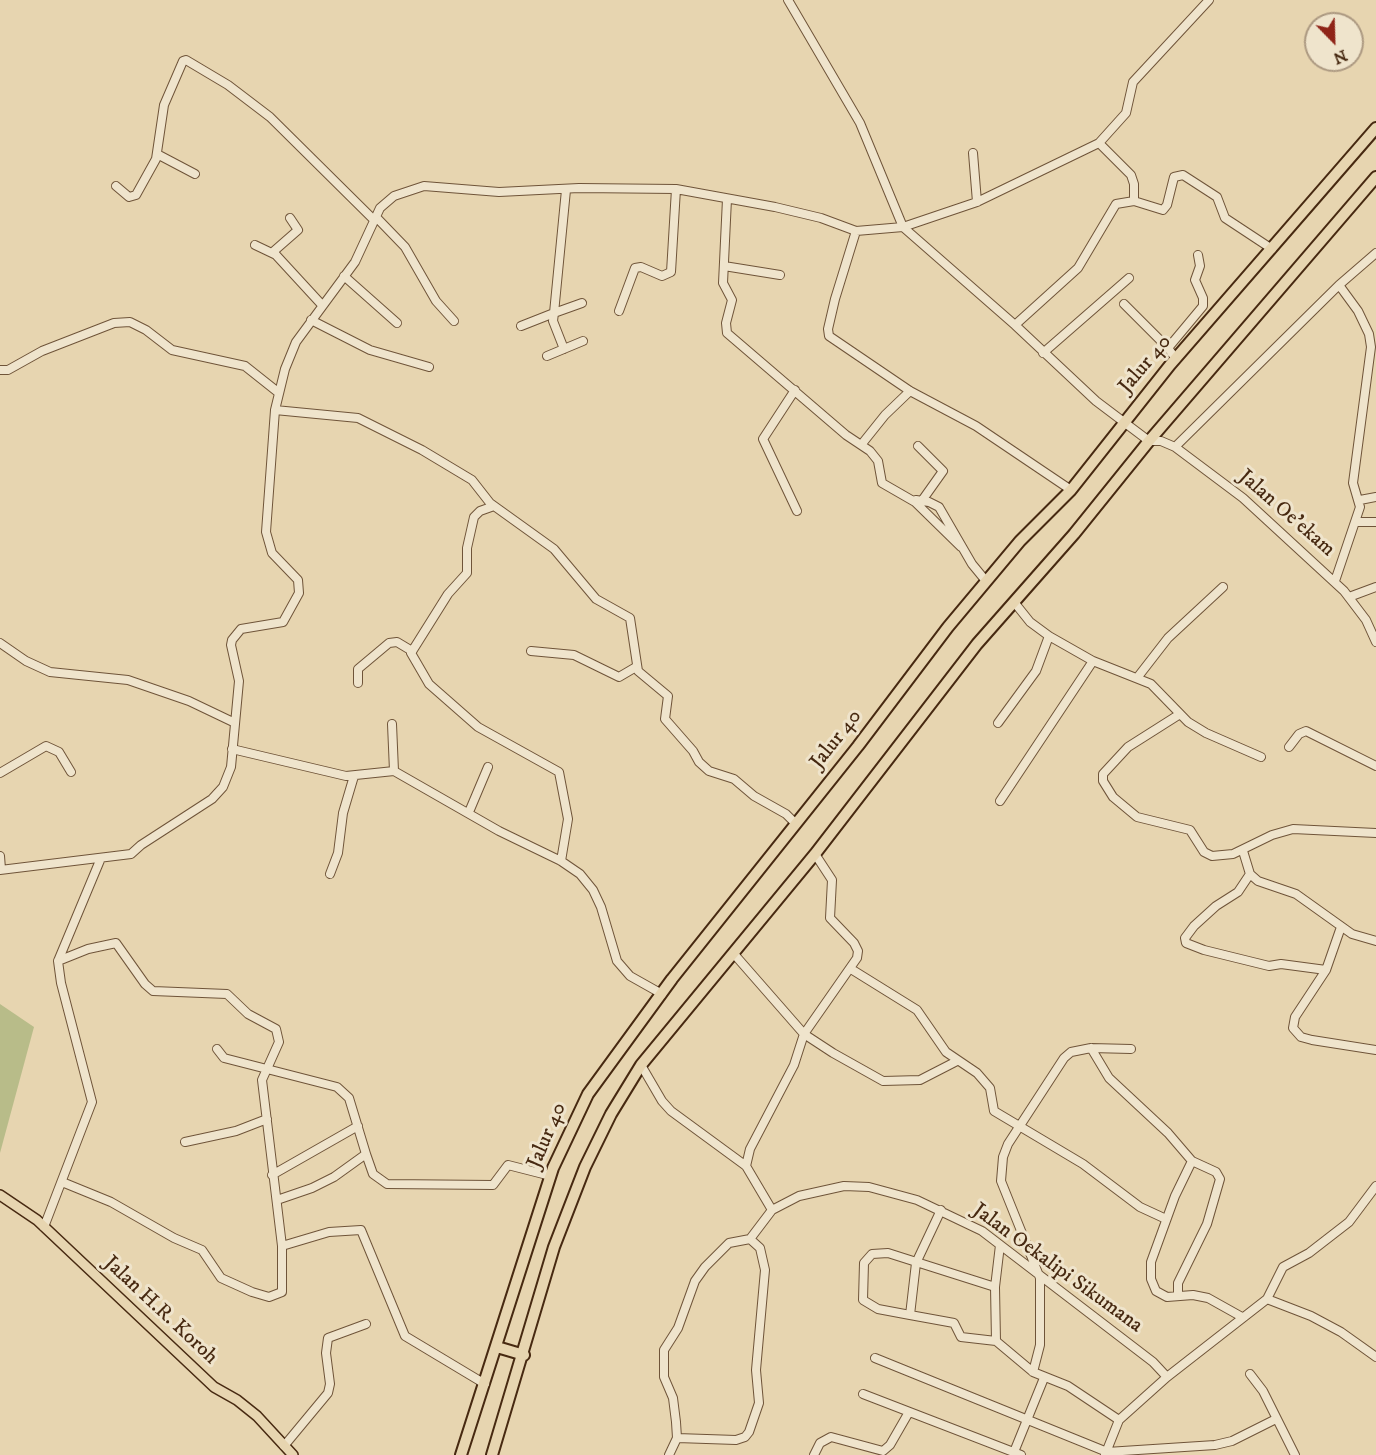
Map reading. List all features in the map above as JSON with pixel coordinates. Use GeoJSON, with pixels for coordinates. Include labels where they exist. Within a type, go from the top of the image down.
{"type":"FeatureCollection","features":[{"type":"Feature","properties":{"kind":"highway","name":"Jalur 40"},"geometry":{"type":"LineString","coordinates":[[461,1455],[551,1176],[588,1094],[662,994],[986,581],[1020,541],[1071,490],[1176,359],[1376,129]]}},
{"type":"Feature","properties":{"kind":"highway"},"geometry":{"type":"LineString","coordinates":[[492,1455],[524,1355],[554,1246],[585,1167],[611,1114],[641,1065],[814,854],[931,700],[1089,516],[1149,441],[1376,177]]}},
{"type":"Feature","properties":{"kind":"highway"},"geometry":{"type":"LineString","coordinates":[[497,1347],[524,1355]]}},
{"type":"Feature","properties":{"kind":"main road","name":"Jalan H.R. Koroh"},"geometry":{"type":"LineString","coordinates":[[0,1196],[44,1227],[214,1387],[237,1400],[257,1416],[293,1455]]}},
{"type":"Feature","properties":{"kind":"street"},"geometry":{"type":"LineString","coordinates":[[788,0],[860,123],[903,227],[1096,401],[1149,441]]}},
{"type":"Feature","properties":{"kind":"street"},"geometry":{"type":"LineString","coordinates":[[0,856],[0,869],[131,854],[141,845],[217,796],[231,766],[233,722],[240,681],[231,645],[235,633],[241,628],[283,622],[299,593],[295,577],[272,553],[266,532],[275,410],[290,355],[311,320],[355,262],[380,208],[394,196],[415,187],[499,192],[676,189],[821,218],[856,231],[903,227],[977,202],[1099,143],[1126,113],[1133,82],[1178,37],[1207,1]]}},
{"type":"Feature","properties":{"kind":"street"},"geometry":{"type":"LineString","coordinates":[[116,186],[129,196],[136,195],[157,154],[164,105],[183,61],[186,60],[228,85],[270,117],[405,247],[436,301],[454,321]]}},
{"type":"Feature","properties":{"kind":"street"},"geometry":{"type":"LineString","coordinates":[[1099,143],[1131,175],[1134,184],[1134,201]]}},
{"type":"Feature","properties":{"kind":"street"},"geometry":{"type":"LineString","coordinates":[[974,153],[977,202]]}},
{"type":"Feature","properties":{"kind":"street"},"geometry":{"type":"LineString","coordinates":[[157,154],[195,174]]}},
{"type":"Feature","properties":{"kind":"street"},"geometry":{"type":"LineString","coordinates":[[1015,326],[1078,268],[1116,204],[1134,201],[1163,210],[1167,206],[1174,177],[1183,175],[1217,197],[1225,218],[1272,249]]}},
{"type":"Feature","properties":{"kind":"street"},"geometry":{"type":"LineString","coordinates":[[619,311],[635,268],[641,267],[662,276],[671,272],[676,189]]}},
{"type":"Feature","properties":{"kind":"street"},"geometry":{"type":"LineString","coordinates":[[564,349],[553,321],[566,190]]}},
{"type":"Feature","properties":{"kind":"street"},"geometry":{"type":"LineString","coordinates":[[727,199],[723,285],[732,300],[726,323],[728,333],[861,445],[878,461],[882,483],[915,502],[961,547]]}},
{"type":"Feature","properties":{"kind":"street"},"geometry":{"type":"LineString","coordinates":[[276,255],[274,251],[298,230],[290,218]]}},
{"type":"Feature","properties":{"kind":"street"},"geometry":{"type":"LineString","coordinates":[[856,231],[835,299],[828,334],[910,391],[976,426],[1071,490]]}},
{"type":"Feature","properties":{"kind":"street"},"geometry":{"type":"LineString","coordinates":[[255,245],[276,255],[322,305]]}},
{"type":"Feature","properties":{"kind":"street"},"geometry":{"type":"LineString","coordinates":[[1175,447],[1339,285],[1376,253]]}},
{"type":"Feature","properties":{"kind":"street"},"geometry":{"type":"LineString","coordinates":[[1168,348],[1203,306],[1203,298],[1195,280],[1200,266],[1198,255]]}},
{"type":"Feature","properties":{"kind":"street"},"geometry":{"type":"LineString","coordinates":[[724,266],[780,275]]}},
{"type":"Feature","properties":{"kind":"street"},"geometry":{"type":"LineString","coordinates":[[344,276],[398,323]]}},
{"type":"Feature","properties":{"kind":"street"},"geometry":{"type":"LineString","coordinates":[[1043,353],[1130,278]]}},
{"type":"Feature","properties":{"kind":"street"},"geometry":{"type":"LineString","coordinates":[[1335,581],[1357,522],[1360,500],[1353,483],[1371,343],[1358,311],[1339,285]]}},
{"type":"Feature","properties":{"kind":"street"},"geometry":{"type":"LineString","coordinates":[[521,326],[582,303]]}},
{"type":"Feature","properties":{"kind":"street"},"geometry":{"type":"LineString","coordinates":[[1124,304],[1176,359]]}},
{"type":"Feature","properties":{"kind":"street"},"geometry":{"type":"LineString","coordinates":[[311,320],[370,350],[429,367]]}},
{"type":"Feature","properties":{"kind":"street"},"geometry":{"type":"LineString","coordinates":[[0,370],[8,370],[50,348],[123,321],[138,325],[172,350],[185,355],[245,366],[279,393]]}},
{"type":"Feature","properties":{"kind":"street"},"geometry":{"type":"LineString","coordinates":[[547,356],[583,340]]}},
{"type":"Feature","properties":{"kind":"street"},"geometry":{"type":"LineString","coordinates":[[795,390],[763,439],[797,511]]}},
{"type":"Feature","properties":{"kind":"street"},"geometry":{"type":"LineString","coordinates":[[861,445],[885,415],[910,391]]}},
{"type":"Feature","properties":{"kind":"street"},"geometry":{"type":"LineString","coordinates":[[275,410],[350,416],[422,450],[472,480],[494,506],[554,549],[571,572],[603,604],[630,618],[636,667],[643,677],[668,696],[665,719],[693,751],[699,762],[709,771],[734,778],[754,796],[786,814],[795,823]]}},
{"type":"Feature","properties":{"kind":"street","name":"Jalan Oe'ekam"},"geometry":{"type":"LineString","coordinates":[[1149,441],[1161,441],[1175,447],[1243,498],[1335,581],[1366,620],[1376,642]]}},
{"type":"Feature","properties":{"kind":"street"},"geometry":{"type":"LineString","coordinates":[[918,446],[943,471],[921,502]]}},
{"type":"Feature","properties":{"kind":"street"},"geometry":{"type":"LineString","coordinates":[[900,494],[921,502],[929,501],[939,507],[961,547],[986,581]]}},
{"type":"Feature","properties":{"kind":"street"},"geometry":{"type":"LineString","coordinates":[[1360,500],[1376,497]]}},
{"type":"Feature","properties":{"kind":"street"},"geometry":{"type":"LineString","coordinates":[[412,651],[425,635],[448,594],[467,573],[467,548],[474,517],[480,511],[494,506]]}},
{"type":"Feature","properties":{"kind":"street"},"geometry":{"type":"LineString","coordinates":[[1357,522],[1376,522]]}},
{"type":"Feature","properties":{"kind":"street"},"geometry":{"type":"LineString","coordinates":[[1137,678],[1168,638],[1223,587]]}},
{"type":"Feature","properties":{"kind":"street"},"geometry":{"type":"LineString","coordinates":[[1349,597],[1376,587]]}},
{"type":"Feature","properties":{"kind":"street"},"geometry":{"type":"LineString","coordinates":[[1014,602],[1030,622],[1049,636],[1093,661],[1158,688],[1180,714],[1206,733],[1262,757]]}},
{"type":"Feature","properties":{"kind":"street"},"geometry":{"type":"LineString","coordinates":[[998,723],[1036,671],[1049,636]]}},
{"type":"Feature","properties":{"kind":"street"},"geometry":{"type":"LineString","coordinates":[[358,683],[358,669],[389,643],[397,642],[412,651],[417,666],[429,684],[478,727],[555,769],[561,775],[568,819],[561,861]]}},
{"type":"Feature","properties":{"kind":"street"},"geometry":{"type":"LineString","coordinates":[[0,643],[26,662],[50,672],[128,680],[189,701],[233,722]]}},
{"type":"Feature","properties":{"kind":"street"},"geometry":{"type":"LineString","coordinates":[[531,651],[574,655],[619,676],[636,667]]}},
{"type":"Feature","properties":{"kind":"street"},"geometry":{"type":"LineString","coordinates":[[1000,801],[1093,661]]}},
{"type":"Feature","properties":{"kind":"street"},"geometry":{"type":"LineString","coordinates":[[1180,714],[1128,747],[1103,774],[1103,782],[1113,797],[1137,818],[1190,830],[1207,855],[1222,856],[1243,851],[1272,835],[1293,830],[1376,833]]}},
{"type":"Feature","properties":{"kind":"street"},"geometry":{"type":"LineString","coordinates":[[392,724],[394,771]]}},
{"type":"Feature","properties":{"kind":"street"},"geometry":{"type":"LineString","coordinates":[[1289,747],[1299,734],[1306,731],[1376,766]]}},
{"type":"Feature","properties":{"kind":"street"},"geometry":{"type":"LineString","coordinates":[[0,773],[46,746],[59,752],[71,772]]}},
{"type":"Feature","properties":{"kind":"street"},"geometry":{"type":"LineString","coordinates":[[232,750],[354,776],[394,771],[499,831],[561,861],[580,874],[593,890],[601,907],[617,961],[630,976],[662,994]]}},
{"type":"Feature","properties":{"kind":"street"},"geometry":{"type":"LineString","coordinates":[[469,812],[488,767]]}},
{"type":"Feature","properties":{"kind":"street"},"geometry":{"type":"LineString","coordinates":[[330,874],[338,853],[343,813],[354,776]]}},
{"type":"Feature","properties":{"kind":"street"},"geometry":{"type":"LineString","coordinates":[[1243,851],[1250,874],[1258,881],[1296,894],[1352,934],[1376,941]]}},
{"type":"Feature","properties":{"kind":"street"},"geometry":{"type":"LineString","coordinates":[[746,1166],[750,1149],[794,1065],[804,1034],[857,958],[857,946],[830,918],[833,883],[814,854]]}},
{"type":"Feature","properties":{"kind":"street"},"geometry":{"type":"LineString","coordinates":[[44,1227],[92,1102],[61,983],[58,961],[101,858]]}},
{"type":"Feature","properties":{"kind":"street"},"geometry":{"type":"LineString","coordinates":[[1250,874],[1238,892],[1216,906],[1194,926],[1185,938],[1186,943],[1196,948],[1269,966],[1281,964],[1326,970]]}},
{"type":"Feature","properties":{"kind":"street"},"geometry":{"type":"LineString","coordinates":[[1341,927],[1326,970],[1292,1024],[1295,1032],[1312,1040],[1376,1050]]}},
{"type":"Feature","properties":{"kind":"street"},"geometry":{"type":"LineString","coordinates":[[58,961],[112,942],[125,952],[144,984],[153,991],[227,994],[242,1009],[279,1033],[277,1048],[264,1070],[263,1101],[282,1246],[282,1292],[269,1297],[221,1278],[202,1250],[174,1238],[111,1202],[62,1182]]}},
{"type":"Feature","properties":{"kind":"street"},"geometry":{"type":"LineString","coordinates":[[734,954],[804,1034],[883,1081],[920,1080],[957,1061]]}},
{"type":"Feature","properties":{"kind":"street"},"geometry":{"type":"LineString","coordinates":[[851,969],[871,983],[910,1003],[946,1052],[977,1073],[990,1088],[994,1111],[1083,1164],[1140,1207],[1166,1220]]}},
{"type":"Feature","properties":{"kind":"street"},"geometry":{"type":"LineString","coordinates":[[1091,1048],[1109,1078],[1168,1133],[1192,1161],[1216,1172],[1220,1179],[1207,1224],[1178,1283],[1178,1296]]}},
{"type":"Feature","properties":{"kind":"street"},"geometry":{"type":"LineString","coordinates":[[1033,1372],[1040,1346],[1040,1278],[1001,1181],[1003,1157],[1020,1125],[1064,1058],[1071,1052],[1091,1048],[1131,1049]]}},
{"type":"Feature","properties":{"kind":"street"},"geometry":{"type":"LineString","coordinates":[[217,1049],[224,1058],[264,1070],[323,1083],[345,1092],[373,1174],[387,1184],[491,1186],[497,1182],[508,1165],[551,1176]]}},
{"type":"Feature","properties":{"kind":"street"},"geometry":{"type":"LineString","coordinates":[[641,1065],[662,1101],[671,1111],[746,1166],[772,1210],[750,1239],[729,1243],[705,1267],[695,1281],[678,1328],[664,1350],[664,1377],[675,1410],[677,1438],[669,1455]]}},
{"type":"Feature","properties":{"kind":"street"},"geometry":{"type":"LineString","coordinates":[[185,1142],[236,1131],[267,1119]]}},
{"type":"Feature","properties":{"kind":"street"},"geometry":{"type":"LineString","coordinates":[[273,1175],[358,1126]]}},
{"type":"Feature","properties":{"kind":"street"},"geometry":{"type":"LineString","coordinates":[[277,1200],[334,1177],[366,1154]]}},
{"type":"Feature","properties":{"kind":"street"},"geometry":{"type":"LineString","coordinates":[[1192,1161],[1166,1220],[1151,1262],[1151,1279],[1159,1295],[1208,1298],[1242,1317]]}},
{"type":"Feature","properties":{"kind":"street","name":"Jalan Oekalipi Sikumana"},"geometry":{"type":"LineString","coordinates":[[772,1210],[799,1196],[844,1186],[869,1187],[917,1200],[941,1210],[982,1231],[1040,1278],[1104,1323],[1167,1377]]}},
{"type":"Feature","properties":{"kind":"street"},"geometry":{"type":"LineString","coordinates":[[1106,1453],[1119,1420],[1167,1377],[1267,1299],[1283,1267],[1324,1242],[1349,1222],[1376,1186]]}},
{"type":"Feature","properties":{"kind":"street"},"geometry":{"type":"LineString","coordinates":[[910,1316],[916,1263],[941,1210]]}},
{"type":"Feature","properties":{"kind":"street"},"geometry":{"type":"LineString","coordinates":[[282,1246],[330,1232],[361,1230],[405,1336],[485,1384]]}},
{"type":"Feature","properties":{"kind":"street"},"geometry":{"type":"LineString","coordinates":[[677,1438],[736,1440],[745,1437],[749,1432],[759,1403],[756,1370],[765,1270],[760,1248],[750,1239]]}},
{"type":"Feature","properties":{"kind":"street"},"geometry":{"type":"LineString","coordinates":[[996,1341],[995,1287],[1000,1245]]}},
{"type":"Feature","properties":{"kind":"street"},"geometry":{"type":"LineString","coordinates":[[995,1287],[877,1252],[867,1257],[864,1263],[863,1300],[878,1309],[954,1323],[961,1336],[996,1341],[1033,1372],[1068,1386],[1119,1420]]}},
{"type":"Feature","properties":{"kind":"street"},"geometry":{"type":"LineString","coordinates":[[1267,1299],[1311,1316],[1341,1332],[1376,1358]]}},
{"type":"Feature","properties":{"kind":"street"},"geometry":{"type":"LineString","coordinates":[[284,1446],[328,1393],[330,1372],[326,1353],[328,1338],[366,1324]]}},
{"type":"Feature","properties":{"kind":"street"},"geometry":{"type":"LineString","coordinates":[[875,1358],[1106,1453],[1205,1446],[1232,1441],[1276,1419]]}},
{"type":"Feature","properties":{"kind":"street"},"geometry":{"type":"LineString","coordinates":[[1250,1374],[1263,1391],[1295,1455]]}},
{"type":"Feature","properties":{"kind":"street"},"geometry":{"type":"LineString","coordinates":[[863,1394],[1018,1454],[1025,1420],[1044,1378]]}},
{"type":"Feature","properties":{"kind":"street"},"geometry":{"type":"LineString","coordinates":[[814,1455],[820,1443],[828,1437],[883,1451],[909,1412]]}},
{"type":"Feature","properties":{"kind":"street"},"geometry":{"type":"LineString","coordinates":[[1205,1446],[1206,1455]]}},
{"type":"Feature","properties":{"kind":"green space"},"geometry":{"type":"Polygon","coordinates":[[[0,1004],[34,1027],[0,1153],[0,1004]]]}}]}
